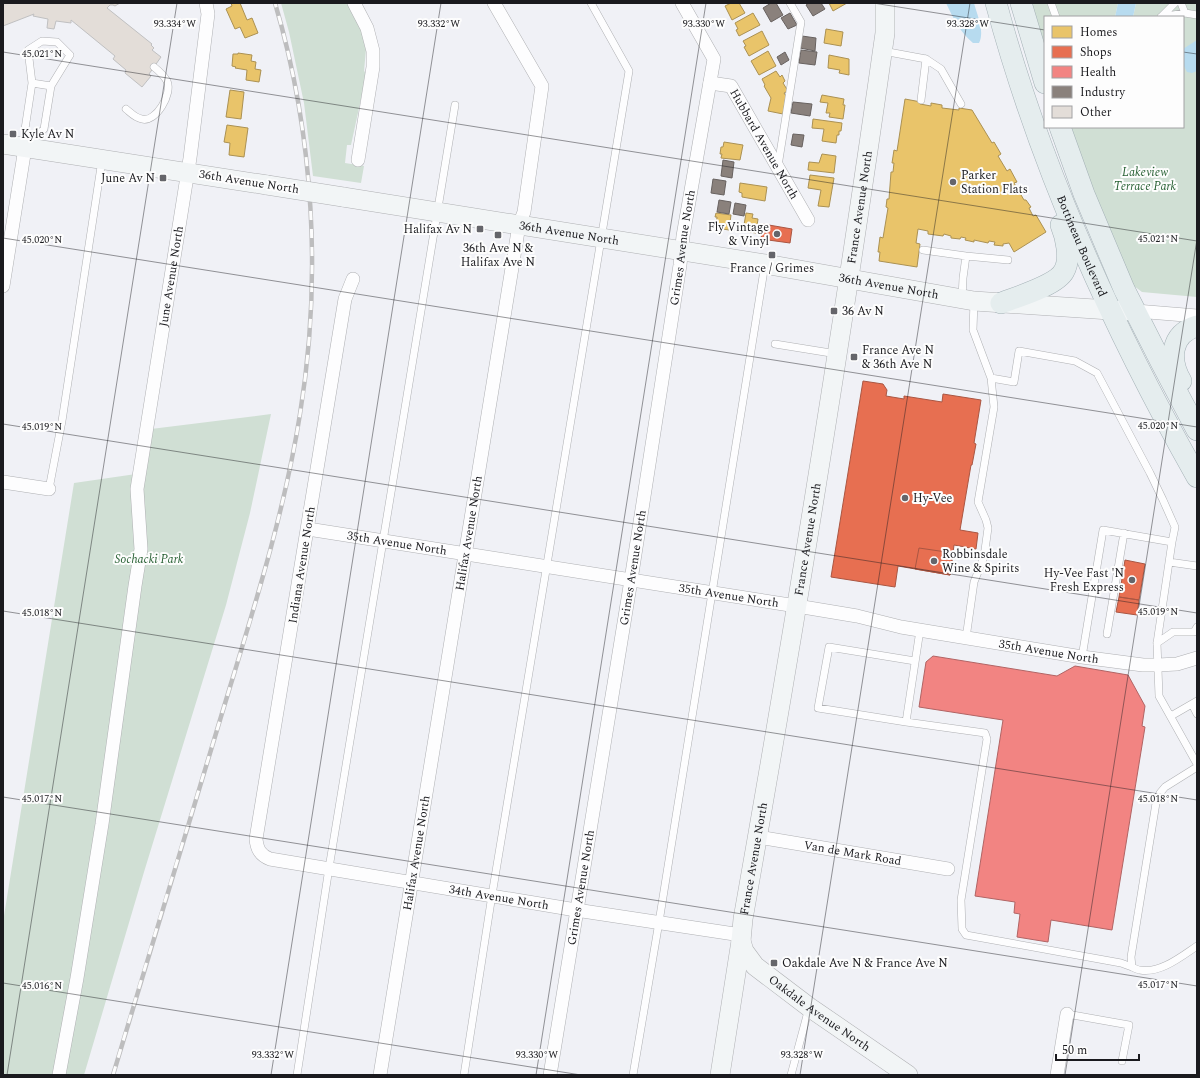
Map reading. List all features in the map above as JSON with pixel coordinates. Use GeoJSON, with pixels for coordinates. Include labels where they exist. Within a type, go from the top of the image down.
{"type":"FeatureCollection","features":[{"type":"Feature","properties":{"kind":"main road","name":"Bottineau Boulevard"},"geometry":{"type":"LineString","coordinates":[[996,3],[1041,146],[1064,206],[1095,279],[1139,371],[1197,477]]}},
{"type":"Feature","properties":{"kind":"main road"},"geometry":{"type":"LineString","coordinates":[[1020,3],[1044,80]]}},
{"type":"Feature","properties":{"kind":"main road"},"geometry":{"type":"LineString","coordinates":[[1001,303],[1050,284],[1059,278],[1065,270],[1067,260],[1067,249],[1062,228],[1029,142],[1009,48]]}},
{"type":"Feature","properties":{"kind":"main road","name":"Bottineau Boulevard"},"geometry":{"type":"LineString","coordinates":[[1060,128],[1084,194],[1124,289],[1197,430]]}},
{"type":"Feature","properties":{"kind":"main road"},"geometry":{"type":"LineString","coordinates":[[1197,326],[1190,328],[1181,335],[1175,345],[1173,355],[1177,374],[1197,410]]}},
{"type":"Feature","properties":{"kind":"street","name":"June Avenue North"},"geometry":{"type":"LineString","coordinates":[[59,1075],[77,978],[102,824],[141,549],[137,489],[188,173],[208,14],[206,3]]}},
{"type":"Feature","properties":{"kind":"street"},"geometry":{"type":"LineString","coordinates":[[354,3],[367,28],[374,51],[373,67],[358,160]]}},
{"type":"Feature","properties":{"kind":"street","name":"Halifax Avenue North"},"geometry":{"type":"LineString","coordinates":[[380,1075],[519,224],[524,212],[542,86],[494,3]]}},
{"type":"Feature","properties":{"kind":"street","name":"Grimes Avenue North"},"geometry":{"type":"LineString","coordinates":[[550,1075],[631,580],[683,236],[714,59],[682,3]]}},
{"type":"Feature","properties":{"kind":"street","name":"France Avenue North"},"geometry":{"type":"LineString","coordinates":[[720,1075],[849,278],[885,33],[885,3]]}},
{"type":"Feature","properties":{"kind":"street","name":"Hubbard Avenue North"},"geometry":{"type":"LineString","coordinates":[[710,83],[731,86],[808,220]]}},
{"type":"Feature","properties":{"kind":"street","name":"36th Avenue North"},"geometry":{"type":"LineString","coordinates":[[3,144],[29,143],[102,159],[682,250],[968,300],[1136,311]]}},
{"type":"Feature","properties":{"kind":"street"},"geometry":{"type":"LineString","coordinates":[[3,286],[29,143]]}},
{"type":"Feature","properties":{"kind":"street","name":"Indiana Avenue North"},"geometry":{"type":"LineString","coordinates":[[259,852],[256,839],[346,299],[353,279]]}},
{"type":"Feature","properties":{"kind":"street"},"geometry":{"type":"LineString","coordinates":[[1136,311],[1197,316]]}},
{"type":"Feature","properties":{"kind":"street"},"geometry":{"type":"LineString","coordinates":[[3,482],[49,489]]}},
{"type":"Feature","properties":{"kind":"street","name":"35th Avenue North"},"geometry":{"type":"LineString","coordinates":[[308,529],[797,606],[857,616],[920,630],[1082,657],[1143,665],[1177,664],[1197,658]]}},
{"type":"Feature","properties":{"kind":"street","name":"Van de Mark Road"},"geometry":{"type":"LineString","coordinates":[[758,837],[948,869]]}},
{"type":"Feature","properties":{"kind":"street","name":"34th Avenue North"},"geometry":{"type":"LineString","coordinates":[[259,852],[263,856],[270,859],[576,910],[659,922],[741,938]]}},
{"type":"Feature","properties":{"kind":"street","name":"Oakdale Avenue North"},"geometry":{"type":"LineString","coordinates":[[741,938],[744,951],[755,966],[887,1068],[908,1075]]}},
{"type":"Feature","properties":{"kind":"street"},"geometry":{"type":"LineString","coordinates":[[1057,1075],[1067,1014]]}},
{"type":"Feature","properties":{"kind":"lane"},"geometry":{"type":"LineString","coordinates":[[464,1075],[492,895],[629,71],[591,3]]}},
{"type":"Feature","properties":{"kind":"lane"},"geometry":{"type":"LineString","coordinates":[[777,168],[801,22],[790,3]]}},
{"type":"Feature","properties":{"kind":"lane"},"geometry":{"type":"LineString","coordinates":[[1052,3],[1056,16]]}},
{"type":"Feature","properties":{"kind":"lane"},"geometry":{"type":"LineString","coordinates":[[1162,16],[1175,3]]}},
{"type":"Feature","properties":{"kind":"lane"},"geometry":{"type":"LineString","coordinates":[[1181,3],[1185,13]]}},
{"type":"Feature","properties":{"kind":"lane"},"geometry":{"type":"LineString","coordinates":[[1167,16],[1185,13],[1197,15]]}},
{"type":"Feature","properties":{"kind":"lane"},"geometry":{"type":"LineString","coordinates":[[42,41],[57,42],[70,55],[51,86],[44,129],[29,143],[25,129],[32,82],[28,50],[42,41]]}},
{"type":"Feature","properties":{"kind":"lane"},"geometry":{"type":"LineString","coordinates":[[882,51],[926,59],[941,69],[962,104]]}},
{"type":"Feature","properties":{"kind":"lane"},"geometry":{"type":"LineString","coordinates":[[921,100],[926,59]]}},
{"type":"Feature","properties":{"kind":"lane"},"geometry":{"type":"LineString","coordinates":[[126,109],[143,120],[150,118],[159,111],[169,89],[167,81],[154,67]]}},
{"type":"Feature","properties":{"kind":"lane"},"geometry":{"type":"LineString","coordinates":[[32,82],[51,86]]}},
{"type":"Feature","properties":{"kind":"lane"},"geometry":{"type":"LineString","coordinates":[[297,1075],[329,868],[455,105]]}},
{"type":"Feature","properties":{"kind":"lane"},"geometry":{"type":"LineString","coordinates":[[49,489],[62,421],[102,159]]}},
{"type":"Feature","properties":{"kind":"lane"},"geometry":{"type":"LineString","coordinates":[[923,250],[1008,260]]}},
{"type":"Feature","properties":{"kind":"lane"},"geometry":{"type":"LineString","coordinates":[[966,256],[963,278],[973,330],[991,378],[994,407],[978,502],[988,528],[984,557],[974,582],[966,638]]}},
{"type":"Feature","properties":{"kind":"lane"},"geometry":{"type":"LineString","coordinates":[[632,1075],[659,922],[766,264]]}},
{"type":"Feature","properties":{"kind":"lane"},"geometry":{"type":"LineString","coordinates":[[776,344],[837,354]]}},
{"type":"Feature","properties":{"kind":"lane"},"geometry":{"type":"LineString","coordinates":[[991,378],[1014,382],[1019,352],[1075,361],[1097,373],[1150,472],[1175,527],[1157,643],[1159,696],[1197,764]]}},
{"type":"Feature","properties":{"kind":"lane"},"geometry":{"type":"LineString","coordinates":[[1082,657],[1103,530],[1172,542]]}},
{"type":"Feature","properties":{"kind":"lane"},"geometry":{"type":"LineString","coordinates":[[1107,634],[1124,533]]}},
{"type":"Feature","properties":{"kind":"lane"},"geometry":{"type":"LineString","coordinates":[[1169,562],[1197,566]]}},
{"type":"Feature","properties":{"kind":"lane"},"geometry":{"type":"LineString","coordinates":[[1157,643],[1173,632],[1194,632],[1197,627]]}},
{"type":"Feature","properties":{"kind":"lane"},"geometry":{"type":"LineString","coordinates":[[906,722],[920,630]]}},
{"type":"Feature","properties":{"kind":"lane"},"geometry":{"type":"LineString","coordinates":[[915,661],[829,647],[818,708],[985,733],[987,739],[961,900],[962,929],[966,935],[1121,963],[1141,970],[1170,964],[1197,946]]}},
{"type":"Feature","properties":{"kind":"lane"},"geometry":{"type":"LineString","coordinates":[[1171,716],[1194,702],[1197,714]]}},
{"type":"Feature","properties":{"kind":"lane"},"geometry":{"type":"LineString","coordinates":[[1132,967],[1131,957],[1156,803],[1160,793],[1165,787],[1197,767]]}},
{"type":"Feature","properties":{"kind":"lane"},"geometry":{"type":"LineString","coordinates":[[791,1075],[809,1008]]}},
{"type":"Feature","properties":{"kind":"lane"},"geometry":{"type":"LineString","coordinates":[[1067,1014],[1129,1025],[1122,1061]]}},
{"type":"Feature","properties":{"kind":"green space"},"geometry":{"type":"Polygon","coordinates":[[[281,3],[347,3],[365,35],[366,49],[364,71],[367,74],[351,145],[347,145],[345,163],[364,166],[361,183],[313,176],[304,103],[289,32],[281,3]]]}},
{"type":"Feature","properties":{"kind":"green space"},"geometry":{"type":"Polygon","coordinates":[[[1028,3],[1118,3],[1115,16],[1044,16],[1044,55],[1028,3]]]}},
{"type":"Feature","properties":{"kind":"green space","name":"Lakeview Terrace Park"},"geometry":{"type":"Polygon","coordinates":[[[1136,3],[1197,3],[1197,297],[1142,292],[1129,280],[1068,128],[1184,128],[1184,16],[1133,16],[1136,3]]]}},
{"type":"Feature","properties":{"kind":"green space","name":"Sochacki Park"},"geometry":{"type":"Polygon","coordinates":[[[271,414],[250,513],[226,605],[144,872],[84,1075],[3,1075],[3,922],[74,483],[136,474],[151,429],[271,414]]]}},
{"type":"Feature","properties":{"kind":"water"},"geometry":{"type":"Polygon","coordinates":[[[946,3],[974,3],[981,28],[981,38],[979,43],[973,43],[964,34],[946,3]]]}},
{"type":"Feature","properties":{"kind":"water"},"geometry":{"type":"Polygon","coordinates":[[[1118,3],[1136,3],[1133,16],[1115,16],[1118,3]]]}},
{"type":"Feature","properties":{"kind":"water"},"geometry":{"type":"Polygon","coordinates":[[[1197,40],[1197,71],[1192,73],[1187,72],[1184,66],[1184,48],[1197,40]]]}},
{"type":"Feature","properties":{"kind":"building: Homes"},"geometry":{"type":"Polygon","coordinates":[[[231,3],[240,3],[247,20],[252,18],[258,33],[245,38],[240,27],[235,29],[226,9],[232,6],[231,3]]]}},
{"type":"Feature","properties":{"kind":"building: Homes"},"geometry":{"type":"Polygon","coordinates":[[[731,3],[739,3],[745,13],[732,20],[725,6],[731,3]]]}},
{"type":"Feature","properties":{"kind":"building: Homes"},"geometry":{"type":"Polygon","coordinates":[[[829,3],[847,3],[833,11],[829,3]]]}},
{"type":"Feature","properties":{"kind":"building: Homes"},"geometry":{"type":"Polygon","coordinates":[[[753,13],[760,25],[739,36],[735,23],[753,13]]]}},
{"type":"Feature","properties":{"kind":"building: Homes"},"geometry":{"type":"Polygon","coordinates":[[[826,29],[843,32],[841,46],[824,43],[826,29]]]}},
{"type":"Feature","properties":{"kind":"building: Homes"},"geometry":{"type":"Polygon","coordinates":[[[762,31],[769,45],[749,56],[744,47],[746,46],[743,41],[762,31]]]}},
{"type":"Feature","properties":{"kind":"building: Homes"},"geometry":{"type":"Polygon","coordinates":[[[768,51],[776,66],[759,75],[751,61],[768,51]]]}},
{"type":"Feature","properties":{"kind":"building: Homes"},"geometry":{"type":"Polygon","coordinates":[[[238,53],[252,55],[251,61],[256,62],[255,69],[261,70],[259,82],[246,80],[247,70],[232,66],[233,54],[238,53]]]}},
{"type":"Feature","properties":{"kind":"building: Homes"},"geometry":{"type":"Polygon","coordinates":[[[829,55],[849,59],[849,75],[839,73],[840,70],[828,68],[829,55]]]}},
{"type":"Feature","properties":{"kind":"building: Homes"},"geometry":{"type":"Polygon","coordinates":[[[776,71],[780,77],[782,75],[785,81],[783,83],[788,91],[784,93],[786,96],[783,114],[768,111],[771,98],[762,79],[776,71]]]}},
{"type":"Feature","properties":{"kind":"building: Homes"},"geometry":{"type":"Polygon","coordinates":[[[230,90],[244,92],[241,119],[226,117],[230,90]]]}},
{"type":"Feature","properties":{"kind":"building: Homes"},"geometry":{"type":"Polygon","coordinates":[[[822,95],[844,99],[843,105],[845,105],[843,119],[829,117],[830,113],[826,113],[828,103],[820,102],[822,95]]]}},
{"type":"Feature","properties":{"kind":"building: Homes","name":"Parker Station Flats"},"geometry":{"type":"Polygon","coordinates":[[[905,99],[921,102],[920,104],[931,106],[931,103],[942,105],[942,108],[972,110],[992,143],[994,142],[1001,154],[998,156],[1007,171],[1010,169],[1017,182],[1014,183],[1024,200],[1026,200],[1031,207],[1029,208],[1033,216],[1036,215],[1046,232],[1014,252],[1009,243],[1003,244],[1003,246],[994,245],[995,242],[989,241],[988,243],[974,240],[974,242],[965,240],[966,238],[961,237],[960,239],[951,238],[951,236],[944,234],[943,236],[928,234],[928,231],[918,229],[916,243],[920,244],[917,267],[879,261],[880,252],[878,252],[880,237],[883,238],[888,208],[886,207],[887,199],[889,199],[891,172],[893,172],[894,163],[892,163],[894,150],[897,151],[905,99]]]}},
{"type":"Feature","properties":{"kind":"building: Homes"},"geometry":{"type":"Polygon","coordinates":[[[813,119],[842,123],[841,131],[839,131],[839,135],[837,135],[836,143],[822,141],[824,129],[812,128],[813,119]]]}},
{"type":"Feature","properties":{"kind":"building: Homes"},"geometry":{"type":"Polygon","coordinates":[[[227,125],[248,128],[244,157],[229,155],[230,143],[224,142],[227,125]]]}},
{"type":"Feature","properties":{"kind":"building: Homes"},"geometry":{"type":"Polygon","coordinates":[[[724,142],[743,145],[740,160],[721,158],[721,147],[723,147],[724,142]]]}},
{"type":"Feature","properties":{"kind":"building: Homes"},"geometry":{"type":"Polygon","coordinates":[[[822,154],[836,156],[834,173],[808,170],[809,162],[819,163],[822,154]]]}},
{"type":"Feature","properties":{"kind":"building: Homes"},"geometry":{"type":"Polygon","coordinates":[[[810,175],[834,178],[829,207],[818,206],[821,190],[808,188],[810,175]]]}},
{"type":"Feature","properties":{"kind":"building: Homes"},"geometry":{"type":"Polygon","coordinates":[[[740,183],[767,187],[765,201],[742,197],[742,193],[739,192],[740,183]]]}},
{"type":"Feature","properties":{"kind":"building: Homes"},"geometry":{"type":"Polygon","coordinates":[[[716,213],[731,215],[729,230],[716,228],[716,213]]]}},
{"type":"Feature","properties":{"kind":"building: Homes"},"geometry":{"type":"Polygon","coordinates":[[[746,213],[753,214],[752,218],[758,219],[756,233],[743,231],[746,213]]]}},
{"type":"Feature","properties":{"kind":"building: Shops","name":"Fly Vintage & Vinyl"},"geometry":{"type":"Polygon","coordinates":[[[763,224],[792,229],[790,243],[761,239],[763,224]]]}},
{"type":"Feature","properties":{"kind":"building: Shops","name":"Hy-Vee"},"geometry":{"type":"Polygon","coordinates":[[[863,381],[883,384],[887,390],[886,396],[904,399],[904,396],[942,402],[943,394],[981,400],[974,443],[976,444],[960,530],[978,533],[976,549],[954,545],[950,575],[898,566],[895,587],[831,577],[863,381]]]}},
{"type":"Feature","properties":{"kind":"building: Shops","name":"Robbinsdale Wine & Spirits"},"geometry":{"type":"Polygon","coordinates":[[[919,548],[953,553],[950,575],[915,569],[919,548]]]}},
{"type":"Feature","properties":{"kind":"building: Shops","name":"Hy-Vee Fast 'N Fresh Express"},"geometry":{"type":"Polygon","coordinates":[[[1125,560],[1145,564],[1139,600],[1119,597],[1125,560]]]}},
{"type":"Feature","properties":{"kind":"building: Shops"},"geometry":{"type":"Polygon","coordinates":[[[1119,597],[1139,600],[1137,615],[1116,612],[1119,597]]]}},
{"type":"Feature","properties":{"kind":"building: Health"},"geometry":{"type":"Polygon","coordinates":[[[933,656],[1057,676],[1075,666],[1128,675],[1145,706],[1142,726],[1145,727],[1112,930],[1051,920],[1048,942],[1017,937],[1020,914],[1014,913],[1015,902],[975,896],[1003,720],[919,707],[926,662],[933,656]]]}},
{"type":"Feature","properties":{"kind":"building: Industry"},"geometry":{"type":"Polygon","coordinates":[[[771,3],[776,3],[783,15],[771,22],[763,8],[771,3]]]}},
{"type":"Feature","properties":{"kind":"building: Industry"},"geometry":{"type":"Polygon","coordinates":[[[809,3],[821,3],[825,9],[813,16],[806,5],[809,3]]]}},
{"type":"Feature","properties":{"kind":"building: Industry"},"geometry":{"type":"Polygon","coordinates":[[[790,13],[797,25],[788,29],[781,18],[790,13]]]}},
{"type":"Feature","properties":{"kind":"building: Industry"},"geometry":{"type":"Polygon","coordinates":[[[802,36],[816,38],[815,51],[800,48],[802,36]]]}},
{"type":"Feature","properties":{"kind":"building: Industry"},"geometry":{"type":"Polygon","coordinates":[[[801,50],[817,52],[815,65],[799,63],[801,50]]]}},
{"type":"Feature","properties":{"kind":"building: Industry"},"geometry":{"type":"Polygon","coordinates":[[[785,52],[789,60],[781,65],[777,57],[785,52]]]}},
{"type":"Feature","properties":{"kind":"building: Industry"},"geometry":{"type":"Polygon","coordinates":[[[793,102],[812,104],[810,116],[791,113],[793,102]]]}},
{"type":"Feature","properties":{"kind":"building: Industry"},"geometry":{"type":"Polygon","coordinates":[[[793,134],[804,135],[802,147],[791,145],[793,134]]]}},
{"type":"Feature","properties":{"kind":"building: Industry"},"geometry":{"type":"Polygon","coordinates":[[[723,160],[734,162],[732,178],[721,176],[723,160]]]}},
{"type":"Feature","properties":{"kind":"building: Industry"},"geometry":{"type":"Polygon","coordinates":[[[713,179],[726,181],[724,195],[711,193],[713,179]]]}},
{"type":"Feature","properties":{"kind":"building: Industry"},"geometry":{"type":"Polygon","coordinates":[[[719,200],[731,202],[729,214],[717,212],[719,200]]]}},
{"type":"Feature","properties":{"kind":"building: Industry"},"geometry":{"type":"Polygon","coordinates":[[[735,203],[746,205],[744,216],[733,214],[735,203]]]}},
{"type":"Feature","properties":{"kind":"building: Other"},"geometry":{"type":"Polygon","coordinates":[[[3,3],[120,3],[115,6],[110,5],[107,8],[152,44],[151,45],[154,48],[152,50],[161,57],[149,74],[151,76],[142,87],[125,73],[126,70],[113,59],[115,56],[71,20],[71,23],[56,21],[54,29],[47,28],[48,19],[33,16],[34,14],[3,26],[3,3]]]}},
{"type":"Feature","properties":{"kind":"railway"},"geometry":{"type":"LineString","coordinates":[[113,1075],[264,574],[284,494],[300,414],[307,363],[311,311],[312,259],[310,207],[306,155],[298,104],[288,53],[275,3]]}},
{"type":"Feature","properties":{"kind":"place","name":"Kyle Av N"},"geometry":{"type":"Point","coordinates":[13,134]}},
{"type":"Feature","properties":{"kind":"place","name":"June Av N"},"geometry":{"type":"Point","coordinates":[163,178]}},
{"type":"Feature","properties":{"kind":"place","name":"Parker Station Flats"},"geometry":{"type":"Point","coordinates":[953,182]}},
{"type":"Feature","properties":{"kind":"place","name":"Halifax Av N"},"geometry":{"type":"Point","coordinates":[480,229]}},
{"type":"Feature","properties":{"kind":"place","name":"Fly Vintage & Vinyl"},"geometry":{"type":"Point","coordinates":[777,234]}},
{"type":"Feature","properties":{"kind":"place","name":"36th Ave N & Halifax Ave N"},"geometry":{"type":"Point","coordinates":[498,235]}},
{"type":"Feature","properties":{"kind":"place","name":"France / Grimes"},"geometry":{"type":"Point","coordinates":[772,255]}},
{"type":"Feature","properties":{"kind":"place","name":"36 Av N"},"geometry":{"type":"Point","coordinates":[834,311]}},
{"type":"Feature","properties":{"kind":"place","name":"France Ave N & 36th Ave N"},"geometry":{"type":"Point","coordinates":[854,357]}},
{"type":"Feature","properties":{"kind":"place","name":"Hy-Vee"},"geometry":{"type":"Point","coordinates":[905,498]}},
{"type":"Feature","properties":{"kind":"place","name":"Robbinsdale Wine & Spirits"},"geometry":{"type":"Point","coordinates":[934,561]}},
{"type":"Feature","properties":{"kind":"place","name":"Hy-Vee Fast 'N Fresh Express"},"geometry":{"type":"Point","coordinates":[1132,580]}},
{"type":"Feature","properties":{"kind":"place","name":"Oakdale Ave N & France Ave N"},"geometry":{"type":"Point","coordinates":[774,963]}}]}
